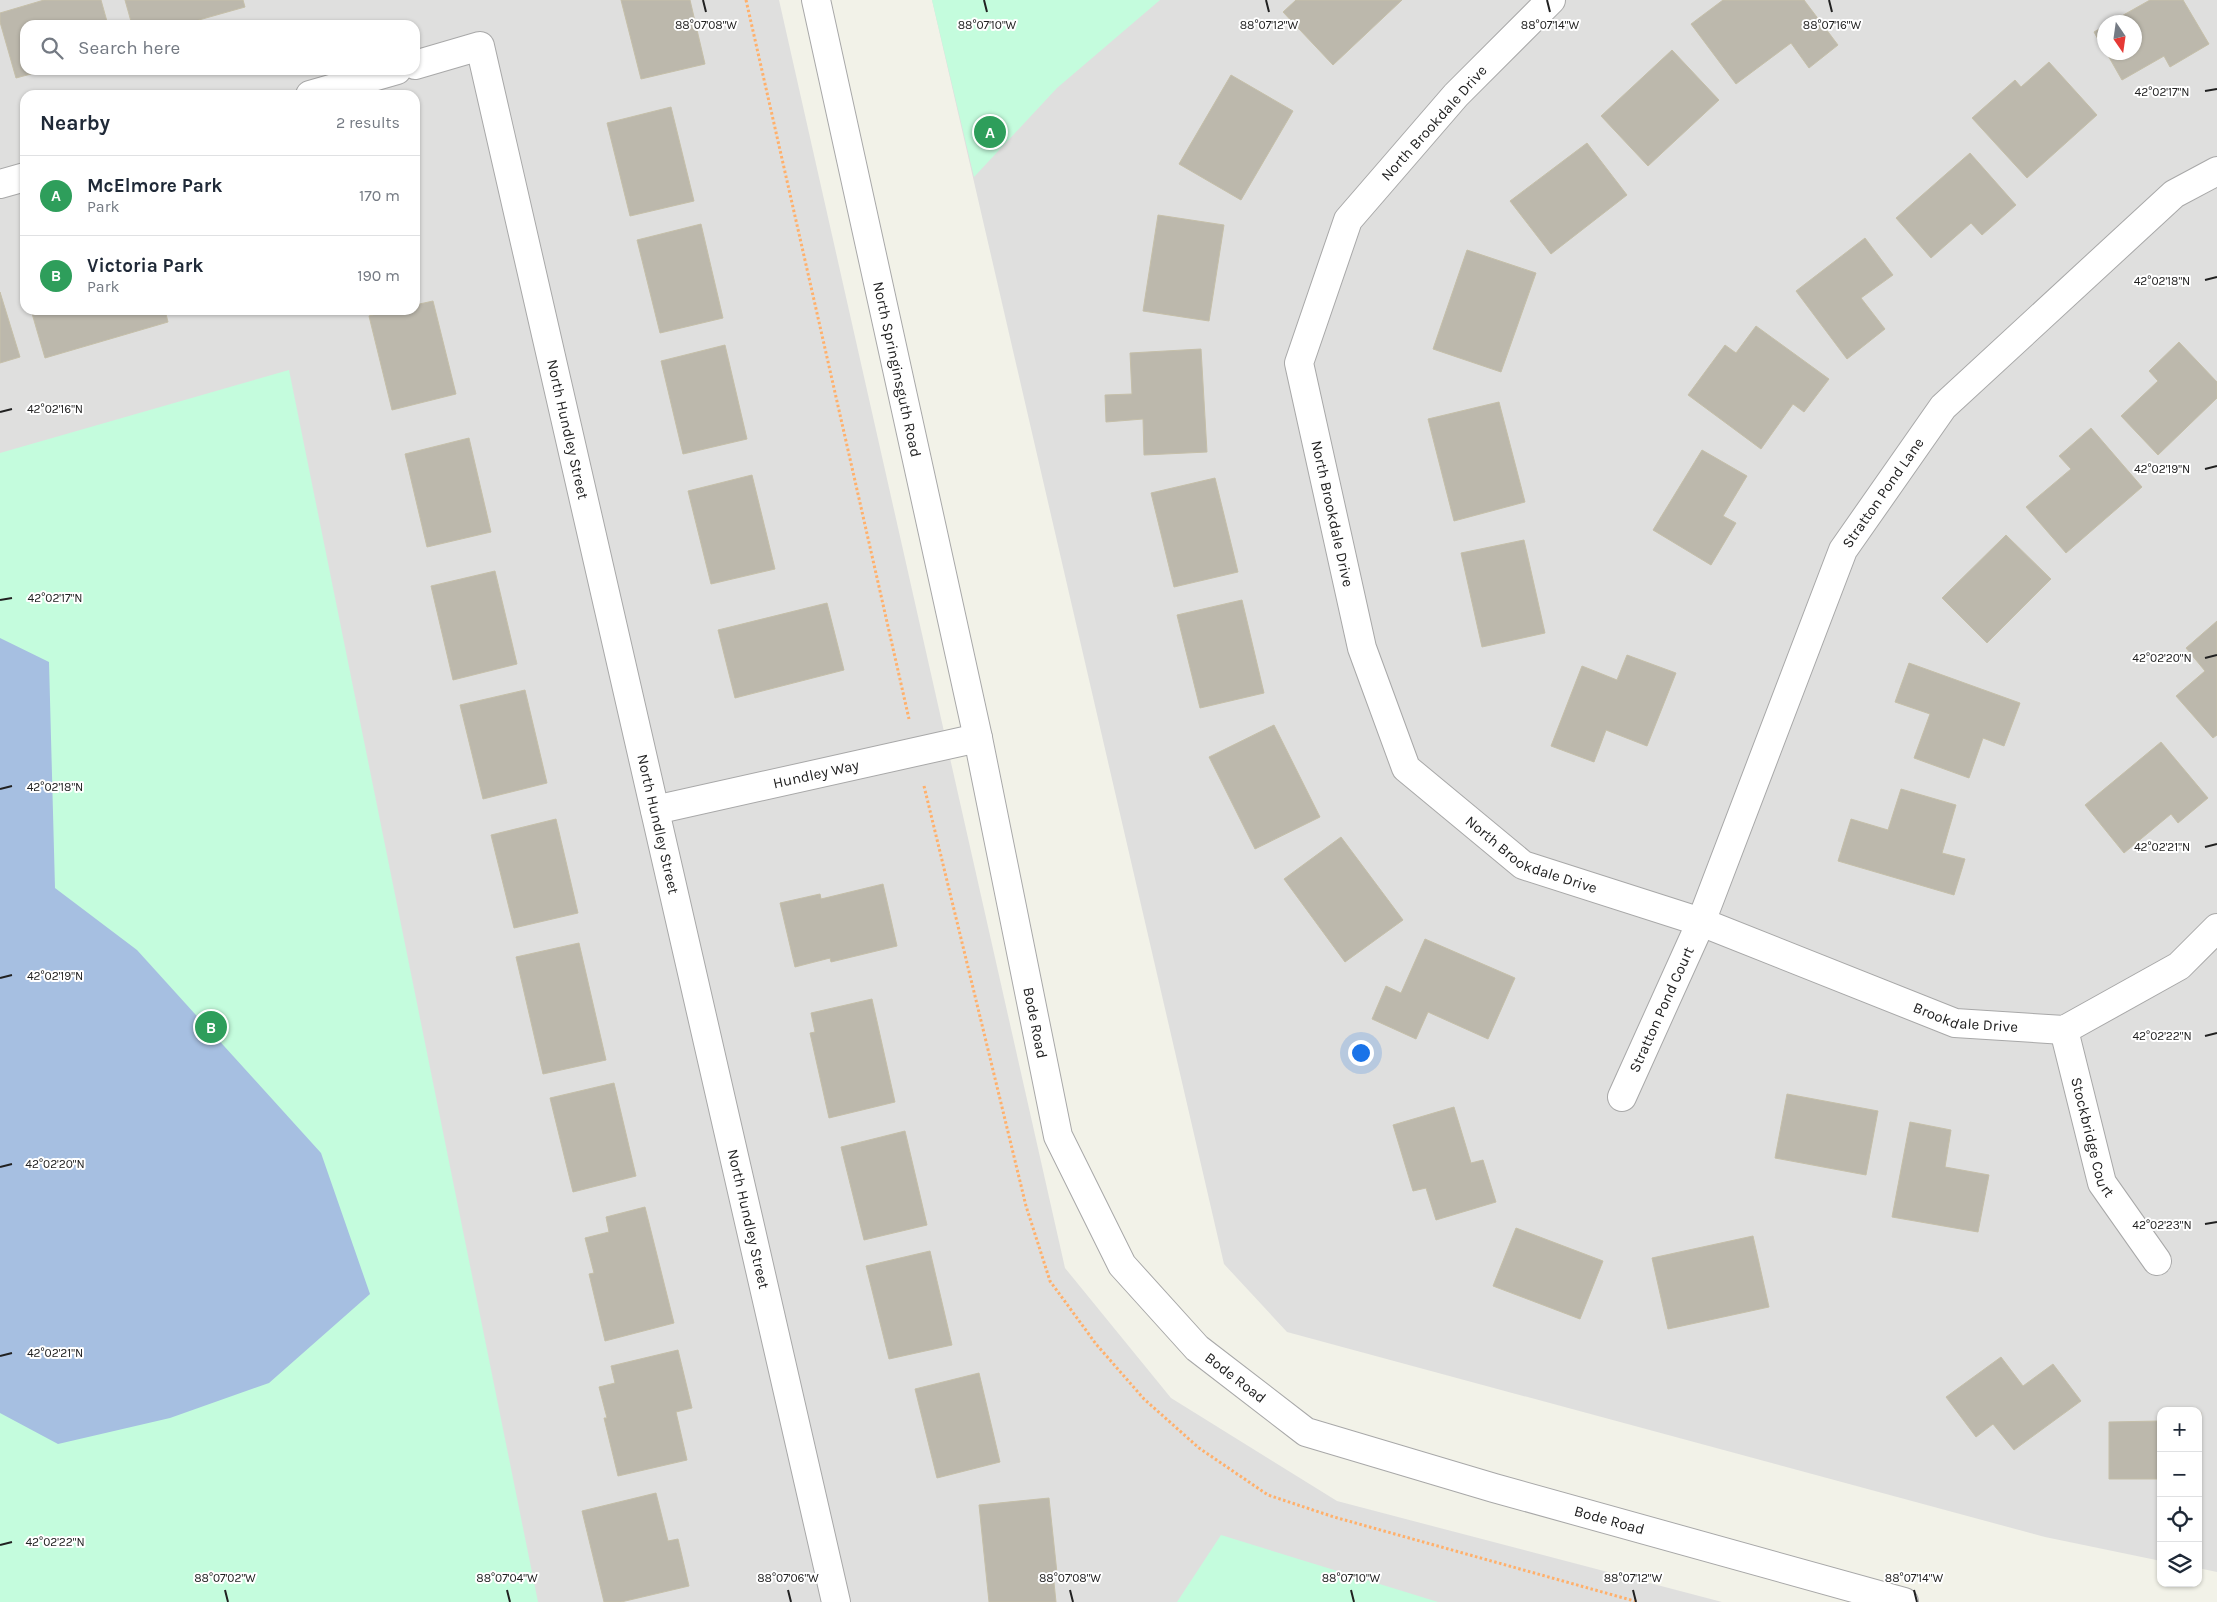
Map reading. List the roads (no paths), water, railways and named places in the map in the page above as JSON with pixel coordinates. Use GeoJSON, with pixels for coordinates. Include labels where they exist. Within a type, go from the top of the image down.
{"type":"FeatureCollection","features":[{"type":"Feature","properties":{"kind":"street","name":"North Springinsguth Road"},"geometry":{"type":"LineString","coordinates":[[816,0],[978,738]]}},
{"type":"Feature","properties":{"kind":"street","name":"North Brookdale Drive"},"geometry":{"type":"LineString","coordinates":[[1551,0],[1456,95],[1348,220],[1299,363],[1362,648],[1406,768],[1523,865],[1701,922]]}},
{"type":"Feature","properties":{"kind":"street","name":"North Hundley Street"},"geometry":{"type":"LineString","coordinates":[[420,64],[480,46],[836,1602]]}},
{"type":"Feature","properties":{"kind":"street"},"geometry":{"type":"LineString","coordinates":[[327,90],[380,75]]}},
{"type":"Feature","properties":{"kind":"street","name":"Stratton Pond Lane"},"geometry":{"type":"LineString","coordinates":[[1701,922],[1843,550],[1944,407],[2174,194],[2217,171]]}},
{"type":"Feature","properties":{"kind":"street"},"geometry":{"type":"LineString","coordinates":[[0,184],[20,178]]}},
{"type":"Feature","properties":{"kind":"street","name":"Hundley Way"},"geometry":{"type":"LineString","coordinates":[[655,810],[978,738]]}},
{"type":"Feature","properties":{"kind":"street","name":"Bode Road"},"geometry":{"type":"LineString","coordinates":[[978,738],[1058,1136],[1122,1266],[1198,1348],[1306,1432],[1513,1493],[1904,1602]]}},
{"type":"Feature","properties":{"kind":"street","name":"Brookdale Drive"},"geometry":{"type":"LineString","coordinates":[[1701,922],[1955,1023],[2064,1030]]}},
{"type":"Feature","properties":{"kind":"street","name":"Stratton Pond Court"},"geometry":{"type":"LineString","coordinates":[[1622,1097],[1701,922]]}},
{"type":"Feature","properties":{"kind":"street"},"geometry":{"type":"LineString","coordinates":[[2064,1030],[2179,966],[2217,928]]}},
{"type":"Feature","properties":{"kind":"street","name":"Stockbridge Court"},"geometry":{"type":"LineString","coordinates":[[2064,1030],[2102,1183],[2157,1261]]}},
{"type":"Feature","properties":{"kind":"water"},"geometry":{"type":"Polygon","coordinates":[[[0,638],[49,662],[55,888],[137,950],[321,1153],[370,1294],[269,1383],[170,1418],[58,1444],[0,1413],[0,638]]]}},
{"type":"Feature","properties":{"kind":"place","name":"McElmore Park"},"geometry":{"type":"Point","coordinates":[990,132]}},
{"type":"Feature","properties":{"kind":"place","name":"Victoria Park"},"geometry":{"type":"Point","coordinates":[211,1027]}}]}
